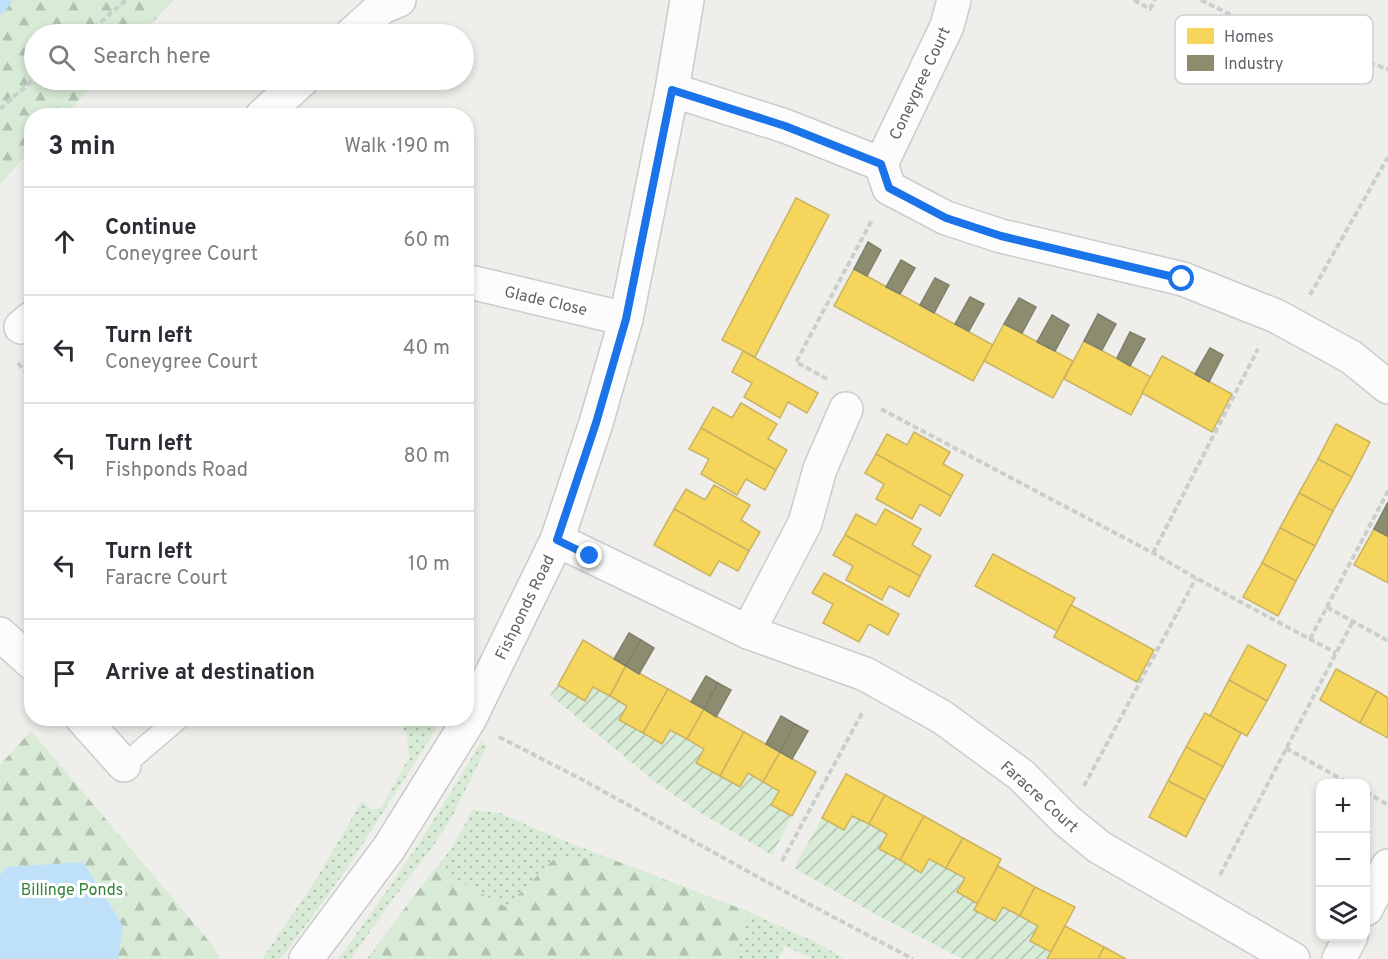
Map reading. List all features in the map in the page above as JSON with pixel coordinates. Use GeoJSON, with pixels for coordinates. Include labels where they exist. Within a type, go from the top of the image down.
{"type":"FeatureCollection","features":[{"type":"Feature","properties":{"kind":"street"},"geometry":{"type":"LineString","coordinates":[[363,24],[382,7],[399,0]]}},
{"type":"Feature","properties":{"kind":"street","name":"Fishponds Road"},"geometry":{"type":"LineString","coordinates":[[474,710],[557,540],[596,423],[626,319],[672,90],[687,0]]}},
{"type":"Feature","properties":{"kind":"street","name":"Coneygree Court"},"geometry":{"type":"LineString","coordinates":[[885,176],[947,26],[954,0]]}},
{"type":"Feature","properties":{"kind":"street"},"geometry":{"type":"LineString","coordinates":[[271,108],[291,90]]}},
{"type":"Feature","properties":{"kind":"street"},"geometry":{"type":"LineString","coordinates":[[672,90],[785,126],[885,176],[946,218],[1001,236],[1182,279],[1284,321],[1351,357],[1388,387]]}},
{"type":"Feature","properties":{"kind":"street","name":"Glade Close"},"geometry":{"type":"LineString","coordinates":[[474,283],[626,319]]}},
{"type":"Feature","properties":{"kind":"street"},"geometry":{"type":"LineString","coordinates":[[748,632],[805,523],[820,469],[852,399]]}},
{"type":"Feature","properties":{"kind":"street","name":"Faracre Court"},"geometry":{"type":"LineString","coordinates":[[557,540],[748,632],[879,681],[942,717],[1021,776],[1066,820],[1099,847],[1293,959]]}},
{"type":"Feature","properties":{"kind":"street"},"geometry":{"type":"LineString","coordinates":[[0,634],[24,656]]}},
{"type":"Feature","properties":{"kind":"street"},"geometry":{"type":"LineString","coordinates":[[89,726],[124,765]]}},
{"type":"Feature","properties":{"kind":"street","name":"Fishponds Road"},"geometry":{"type":"LineString","coordinates":[[306,959],[389,848],[465,726]]}},
{"type":"Feature","properties":{"kind":"street"},"geometry":{"type":"LineString","coordinates":[[1370,900],[1388,866]]}},
{"type":"Feature","properties":{"kind":"street"},"geometry":{"type":"LineString","coordinates":[[1339,959],[1348,941]]}},
{"type":"Feature","properties":{"kind":"lane"},"geometry":{"type":"LineString","coordinates":[[124,765],[170,726]]}},
{"type":"Feature","properties":{"kind":"path"},"geometry":{"type":"LineString","coordinates":[[98,24],[126,0]]}},
{"type":"Feature","properties":{"kind":"path"},"geometry":{"type":"LineString","coordinates":[[1134,0],[1150,9],[1155,0]]}},
{"type":"Feature","properties":{"kind":"path"},"geometry":{"type":"LineString","coordinates":[[1201,0],[1231,15]]}},
{"type":"Feature","properties":{"kind":"path"},"geometry":{"type":"LineString","coordinates":[[1373,64],[1388,69]]}},
{"type":"Feature","properties":{"kind":"path"},"geometry":{"type":"LineString","coordinates":[[0,109],[24,88]]}},
{"type":"Feature","properties":{"kind":"path"},"geometry":{"type":"LineString","coordinates":[[1153,553],[1284,321],[1388,157]]}},
{"type":"Feature","properties":{"kind":"path"},"geometry":{"type":"LineString","coordinates":[[885,176],[796,362],[852,399],[1153,553],[1336,654]]}},
{"type":"Feature","properties":{"kind":"path"},"geometry":{"type":"LineString","coordinates":[[1310,639],[1388,492]]}},
{"type":"Feature","properties":{"kind":"path"},"geometry":{"type":"LineString","coordinates":[[1066,820],[1196,578]]}},
{"type":"Feature","properties":{"kind":"path"},"geometry":{"type":"LineString","coordinates":[[1327,607],[1388,641]]}},
{"type":"Feature","properties":{"kind":"path"},"geometry":{"type":"LineString","coordinates":[[1203,907],[1353,621]]}},
{"type":"Feature","properties":{"kind":"path"},"geometry":{"type":"LineString","coordinates":[[782,861],[879,681]]}},
{"type":"Feature","properties":{"kind":"path"},"geometry":{"type":"LineString","coordinates":[[494,734],[913,959]]}},
{"type":"Feature","properties":{"kind":"path"},"geometry":{"type":"LineString","coordinates":[[1287,747],[1343,779]]}},
{"type":"Feature","properties":{"kind":"path"},"geometry":{"type":"LineString","coordinates":[[1370,795],[1388,805]]}},
{"type":"Feature","properties":{"kind":"green space"},"geometry":{"type":"Polygon","coordinates":[[[0,0],[174,0],[151,24],[24,24],[24,90],[88,90],[71,108],[24,108],[24,158],[0,184],[0,0]]]}},
{"type":"Feature","properties":{"kind":"green space"},"geometry":{"type":"Polygon","coordinates":[[[558,685],[584,701],[593,687],[627,706],[619,720],[662,744],[670,730],[704,749],[696,762],[740,787],[748,773],[779,791],[771,805],[792,816],[772,855],[699,812],[658,784],[550,695],[558,685]]]}},
{"type":"Feature","properties":{"kind":"green space"},"geometry":{"type":"Polygon","coordinates":[[[402,726],[438,726],[346,870],[287,951],[280,959],[262,959],[315,881],[362,801],[371,810],[381,808],[409,758],[407,736],[402,726]]]}},
{"type":"Feature","properties":{"kind":"green space","name":"Billinge Ponds"},"geometry":{"type":"Polygon","coordinates":[[[31,731],[213,946],[220,959],[0,959],[0,765],[31,731]]]}},
{"type":"Feature","properties":{"kind":"green space"},"geometry":{"type":"Polygon","coordinates":[[[481,742],[487,746],[453,815],[432,848],[351,959],[338,959],[412,853],[481,742]]]}},
{"type":"Feature","properties":{"kind":"green space"},"geometry":{"type":"Polygon","coordinates":[[[473,810],[501,813],[533,828],[749,912],[815,942],[845,959],[812,959],[785,946],[778,959],[367,959],[451,849],[473,810]]]}},
{"type":"Feature","properties":{"kind":"green space"},"geometry":{"type":"Polygon","coordinates":[[[852,816],[887,834],[879,849],[921,872],[929,859],[965,878],[957,892],[978,904],[974,910],[995,921],[1003,907],[1038,926],[1030,941],[1051,952],[1047,959],[963,959],[877,915],[794,868],[822,818],[852,816]]]}},
{"type":"Feature","properties":{"kind":"green space"},"geometry":{"type":"Polygon","coordinates":[[[556,857],[611,859],[749,912],[734,959],[375,959],[375,948],[435,868],[506,907],[556,857]]]}},
{"type":"Feature","properties":{"kind":"water"},"geometry":{"type":"Polygon","coordinates":[[[83,862],[123,926],[118,959],[0,959],[0,875],[7,867],[83,862]]]}},
{"type":"Feature","properties":{"kind":"building: Homes"},"geometry":{"type":"Polygon","coordinates":[[[796,198],[829,215],[755,357],[722,340],[796,198]]]}},
{"type":"Feature","properties":{"kind":"building: Homes"},"geometry":{"type":"Polygon","coordinates":[[[854,269],[993,345],[973,381],[834,306],[854,269]]]}},
{"type":"Feature","properties":{"kind":"building: Homes"},"geometry":{"type":"Polygon","coordinates":[[[1004,324],[1073,361],[1053,398],[984,361],[1004,324]]]}},
{"type":"Feature","properties":{"kind":"building: Homes"},"geometry":{"type":"Polygon","coordinates":[[[1084,341],[1151,377],[1131,415],[1064,379],[1084,341]]]}},
{"type":"Feature","properties":{"kind":"building: Homes"},"geometry":{"type":"Polygon","coordinates":[[[743,351],[818,393],[807,413],[788,402],[780,418],[744,397],[752,383],[732,372],[743,351]]]}},
{"type":"Feature","properties":{"kind":"building: Homes"},"geometry":{"type":"Polygon","coordinates":[[[1162,356],[1232,394],[1212,432],[1142,393],[1162,356]]]}},
{"type":"Feature","properties":{"kind":"building: Homes"},"geometry":{"type":"Polygon","coordinates":[[[741,403],[777,424],[768,439],[787,450],[776,470],[701,428],[713,407],[732,418],[741,403]]]}},
{"type":"Feature","properties":{"kind":"building: Homes"},"geometry":{"type":"Polygon","coordinates":[[[1336,424],[1370,442],[1352,477],[1318,459],[1336,424]]]}},
{"type":"Feature","properties":{"kind":"building: Homes"},"geometry":{"type":"Polygon","coordinates":[[[701,428],[776,470],[765,490],[746,479],[737,495],[701,474],[709,459],[689,449],[701,428]]]}},
{"type":"Feature","properties":{"kind":"building: Homes"},"geometry":{"type":"Polygon","coordinates":[[[914,432],[950,452],[943,464],[963,475],[951,496],[876,454],[887,434],[907,445],[914,432]]]}},
{"type":"Feature","properties":{"kind":"building: Homes"},"geometry":{"type":"Polygon","coordinates":[[[876,454],[951,496],[940,516],[920,504],[912,519],[876,499],[884,484],[865,473],[876,454]]]}},
{"type":"Feature","properties":{"kind":"building: Homes"},"geometry":{"type":"Polygon","coordinates":[[[1318,459],[1352,477],[1333,511],[1299,493],[1318,459]]]}},
{"type":"Feature","properties":{"kind":"building: Homes"},"geometry":{"type":"Polygon","coordinates":[[[714,485],[750,505],[741,520],[760,532],[749,551],[674,509],[686,489],[705,500],[714,485]]]}},
{"type":"Feature","properties":{"kind":"building: Homes"},"geometry":{"type":"Polygon","coordinates":[[[1299,493],[1333,511],[1315,546],[1280,528],[1299,493]]]}},
{"type":"Feature","properties":{"kind":"building: Homes"},"geometry":{"type":"Polygon","coordinates":[[[674,509],[749,551],[738,571],[719,561],[710,576],[654,545],[674,509]]]}},
{"type":"Feature","properties":{"kind":"building: Homes"},"geometry":{"type":"Polygon","coordinates":[[[885,509],[921,529],[912,545],[931,556],[920,576],[845,535],[856,514],[876,525],[885,509]]]}},
{"type":"Feature","properties":{"kind":"building: Homes"},"geometry":{"type":"Polygon","coordinates":[[[1280,528],[1315,546],[1296,581],[1262,563],[1280,528]]]}},
{"type":"Feature","properties":{"kind":"building: Homes"},"geometry":{"type":"Polygon","coordinates":[[[1374,529],[1388,536],[1388,583],[1354,565],[1374,529]]]}},
{"type":"Feature","properties":{"kind":"building: Homes"},"geometry":{"type":"Polygon","coordinates":[[[845,535],[920,576],[909,597],[889,586],[882,600],[846,580],[853,566],[833,555],[845,535]]]}},
{"type":"Feature","properties":{"kind":"building: Homes"},"geometry":{"type":"Polygon","coordinates":[[[993,554],[1075,598],[1057,631],[975,586],[993,554]]]}},
{"type":"Feature","properties":{"kind":"building: Homes"},"geometry":{"type":"Polygon","coordinates":[[[1262,563],[1296,581],[1278,616],[1243,597],[1262,563]]]}},
{"type":"Feature","properties":{"kind":"building: Homes"},"geometry":{"type":"Polygon","coordinates":[[[824,573],[899,614],[888,635],[869,624],[859,642],[823,623],[833,604],[812,593],[824,573]]]}},
{"type":"Feature","properties":{"kind":"building: Homes"},"geometry":{"type":"Polygon","coordinates":[[[1071,605],[1154,650],[1137,682],[1054,637],[1071,605]]]}},
{"type":"Feature","properties":{"kind":"building: Homes"},"geometry":{"type":"Polygon","coordinates":[[[583,640],[626,666],[610,696],[593,687],[585,701],[558,685],[583,640]]]}},
{"type":"Feature","properties":{"kind":"building: Homes"},"geometry":{"type":"Polygon","coordinates":[[[1248,645],[1286,665],[1267,701],[1229,680],[1248,645]]]}},
{"type":"Feature","properties":{"kind":"building: Homes"},"geometry":{"type":"Polygon","coordinates":[[[626,666],[668,689],[643,733],[619,720],[627,706],[610,696],[626,666]]]}},
{"type":"Feature","properties":{"kind":"building: Homes"},"geometry":{"type":"Polygon","coordinates":[[[1336,669],[1377,691],[1360,723],[1320,700],[1336,669]]]}},
{"type":"Feature","properties":{"kind":"building: Homes"},"geometry":{"type":"Polygon","coordinates":[[[1229,680],[1267,701],[1247,736],[1210,716],[1229,680]]]}},
{"type":"Feature","properties":{"kind":"building: Homes"},"geometry":{"type":"Polygon","coordinates":[[[668,689],[704,709],[687,739],[670,730],[662,744],[643,733],[668,689]]]}},
{"type":"Feature","properties":{"kind":"building: Homes"},"geometry":{"type":"Polygon","coordinates":[[[1377,691],[1388,698],[1388,738],[1360,723],[1377,691]]]}},
{"type":"Feature","properties":{"kind":"building: Homes"},"geometry":{"type":"Polygon","coordinates":[[[704,709],[744,732],[720,776],[696,763],[704,749],[687,739],[704,709]]]}},
{"type":"Feature","properties":{"kind":"building: Homes"},"geometry":{"type":"Polygon","coordinates":[[[1205,713],[1241,733],[1223,767],[1186,747],[1205,713]]]}},
{"type":"Feature","properties":{"kind":"building: Homes"},"geometry":{"type":"Polygon","coordinates":[[[744,732],[780,752],[763,782],[748,773],[740,787],[720,776],[744,732]]]}},
{"type":"Feature","properties":{"kind":"building: Homes"},"geometry":{"type":"Polygon","coordinates":[[[1186,747],[1223,767],[1205,800],[1168,781],[1186,747]]]}},
{"type":"Feature","properties":{"kind":"building: Homes"},"geometry":{"type":"Polygon","coordinates":[[[780,752],[816,772],[792,816],[771,805],[779,791],[763,782],[780,752]]]}},
{"type":"Feature","properties":{"kind":"building: Homes"},"geometry":{"type":"Polygon","coordinates":[[[846,774],[885,795],[869,824],[852,816],[844,830],[822,818],[846,774]]]}},
{"type":"Feature","properties":{"kind":"building: Homes"},"geometry":{"type":"Polygon","coordinates":[[[1168,781],[1205,800],[1186,837],[1149,817],[1168,781]]]}},
{"type":"Feature","properties":{"kind":"building: Homes"},"geometry":{"type":"Polygon","coordinates":[[[885,795],[924,816],[900,860],[879,849],[887,834],[869,824],[885,795]]]}},
{"type":"Feature","properties":{"kind":"building: Homes"},"geometry":{"type":"Polygon","coordinates":[[[924,816],[963,838],[946,868],[929,859],[921,873],[900,860],[924,816]]]}},
{"type":"Feature","properties":{"kind":"building: Homes"},"geometry":{"type":"Polygon","coordinates":[[[963,838],[1001,859],[978,904],[957,892],[965,878],[946,868],[963,838]]]}},
{"type":"Feature","properties":{"kind":"building: Homes"},"geometry":{"type":"Polygon","coordinates":[[[998,866],[1035,887],[1020,916],[1003,907],[995,921],[974,910],[998,866]]]}},
{"type":"Feature","properties":{"kind":"building: Homes"},"geometry":{"type":"Polygon","coordinates":[[[1035,887],[1075,907],[1051,952],[1030,941],[1038,926],[1020,916],[1035,887]]]}},
{"type":"Feature","properties":{"kind":"building: Homes"},"geometry":{"type":"Polygon","coordinates":[[[1065,926],[1104,947],[1098,959],[1047,959],[1065,926]]]}},
{"type":"Feature","properties":{"kind":"building: Homes"},"geometry":{"type":"Polygon","coordinates":[[[1104,947],[1126,959],[1098,959],[1104,947]]]}},
{"type":"Feature","properties":{"kind":"building: Industry"},"geometry":{"type":"Polygon","coordinates":[[[868,242],[881,250],[867,276],[854,269],[868,242]]]}},
{"type":"Feature","properties":{"kind":"building: Industry"},"geometry":{"type":"Polygon","coordinates":[[[901,260],[915,268],[900,294],[886,287],[901,260]]]}},
{"type":"Feature","properties":{"kind":"building: Industry"},"geometry":{"type":"Polygon","coordinates":[[[935,278],[949,285],[934,313],[920,305],[935,278]]]}},
{"type":"Feature","properties":{"kind":"building: Industry"},"geometry":{"type":"Polygon","coordinates":[[[970,297],[984,304],[969,331],[955,324],[970,297]]]}},
{"type":"Feature","properties":{"kind":"building: Industry"},"geometry":{"type":"Polygon","coordinates":[[[1019,298],[1036,307],[1022,333],[1004,324],[1019,298]]]}},
{"type":"Feature","properties":{"kind":"building: Industry"},"geometry":{"type":"Polygon","coordinates":[[[1098,314],[1116,324],[1102,350],[1084,341],[1098,314]]]}},
{"type":"Feature","properties":{"kind":"building: Industry"},"geometry":{"type":"Polygon","coordinates":[[[1052,315],[1069,325],[1055,351],[1037,342],[1052,315]]]}},
{"type":"Feature","properties":{"kind":"building: Industry"},"geometry":{"type":"Polygon","coordinates":[[[1130,332],[1145,339],[1130,366],[1117,358],[1130,332]]]}},
{"type":"Feature","properties":{"kind":"building: Industry"},"geometry":{"type":"Polygon","coordinates":[[[1210,348],[1223,355],[1209,382],[1195,374],[1210,348]]]}},
{"type":"Feature","properties":{"kind":"building: Industry"},"geometry":{"type":"Polygon","coordinates":[[[1388,502],[1388,534],[1387,536],[1374,529],[1388,502]]]}},
{"type":"Feature","properties":{"kind":"building: Industry"},"geometry":{"type":"Polygon","coordinates":[[[629,633],[641,640],[626,666],[614,659],[629,633]]]}},
{"type":"Feature","properties":{"kind":"building: Industry"},"geometry":{"type":"Polygon","coordinates":[[[641,640],[654,648],[639,674],[626,666],[641,640]]]}},
{"type":"Feature","properties":{"kind":"building: Industry"},"geometry":{"type":"Polygon","coordinates":[[[706,676],[718,683],[704,709],[691,702],[706,676]]]}},
{"type":"Feature","properties":{"kind":"building: Industry"},"geometry":{"type":"Polygon","coordinates":[[[718,683],[731,690],[716,717],[704,709],[718,683]]]}},
{"type":"Feature","properties":{"kind":"building: Industry"},"geometry":{"type":"Polygon","coordinates":[[[781,716],[795,724],[780,752],[766,744],[781,716]]]}},
{"type":"Feature","properties":{"kind":"building: Industry"},"geometry":{"type":"Polygon","coordinates":[[[795,724],[808,731],[792,759],[780,752],[795,724]]]}},
{"type":"Feature","properties":{"kind":"waterway"},"geometry":{"type":"LineString","coordinates":[[0,8],[6,0]]}},
{"type":"Feature","properties":{"kind":"route"},"geometry":{"type":"LineString","coordinates":[[590,556],[557,540],[596,423],[626,319],[672,90],[785,126],[881,164],[889,188],[946,218],[1001,236],[1182,279]]}}]}
